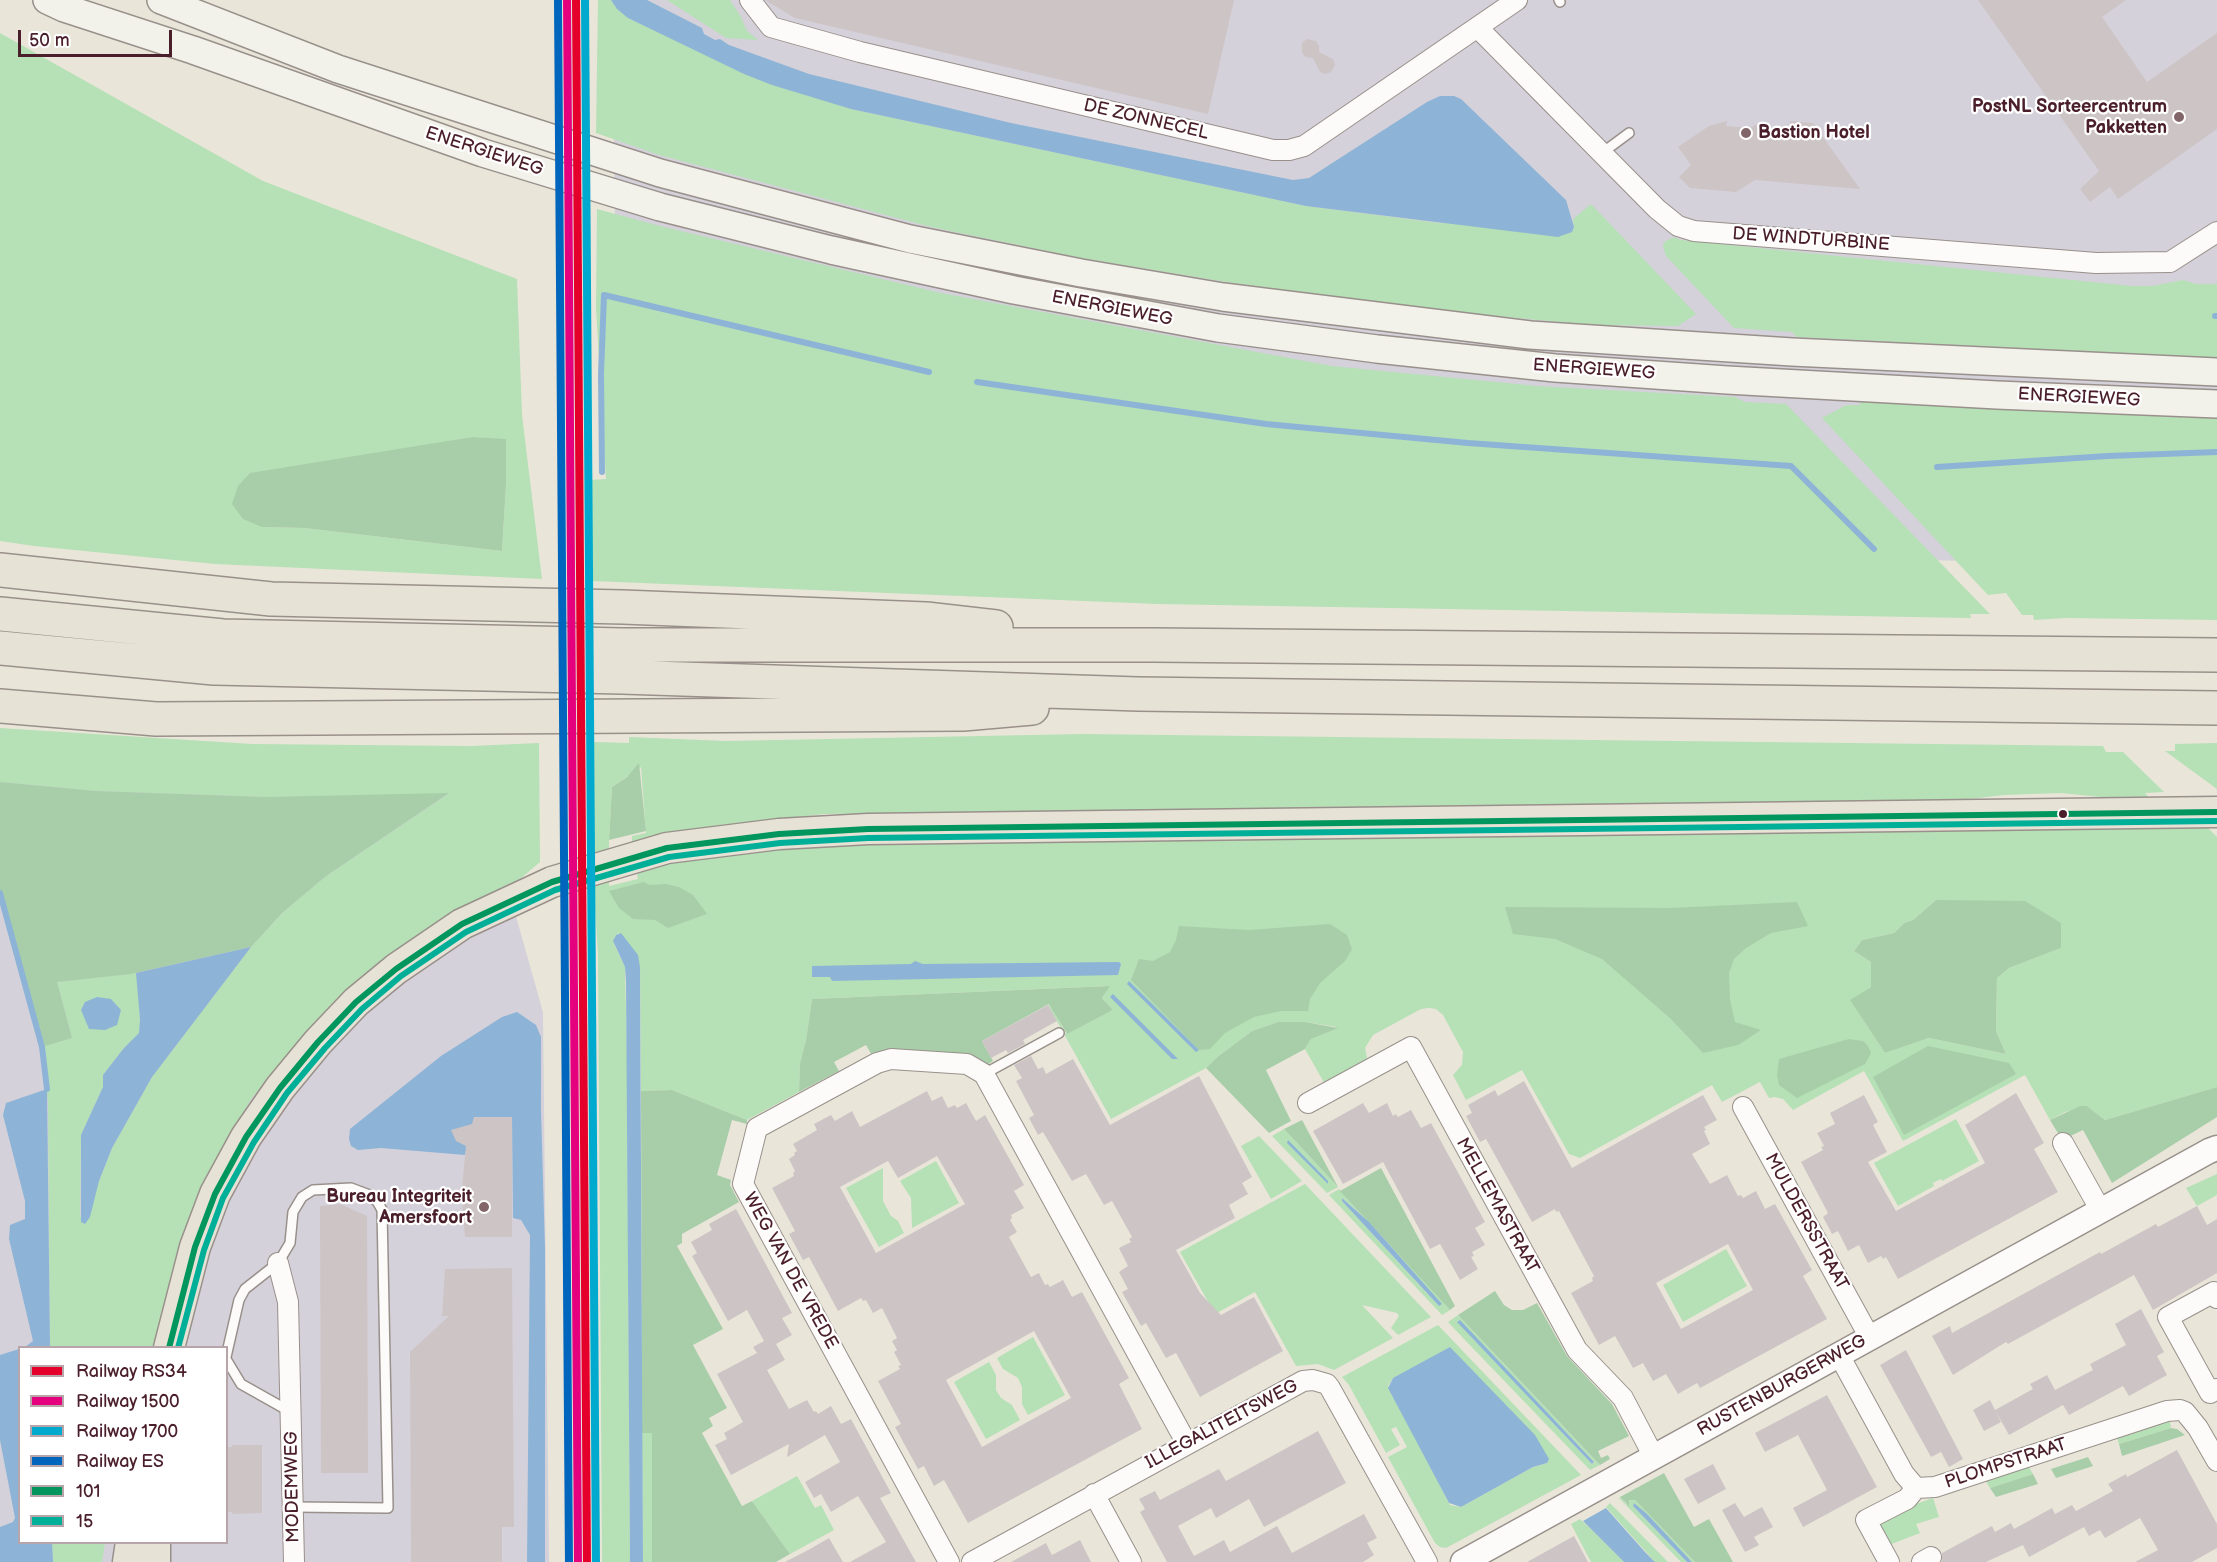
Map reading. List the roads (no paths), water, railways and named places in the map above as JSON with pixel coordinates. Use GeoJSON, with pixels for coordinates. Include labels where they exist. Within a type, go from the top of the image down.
{"type":"FeatureCollection","features":[{"type":"Feature","properties":{"kind":"highway"},"geometry":{"type":"LineString","coordinates":[[0,570],[271,599],[623,607],[926,619],[1153,645]]}},
{"type":"Feature","properties":{"kind":"highway"},"geometry":{"type":"LineString","coordinates":[[0,614],[223,636],[526,659]]}},
{"type":"Feature","properties":{"kind":"highway"},"geometry":{"type":"LineString","coordinates":[[623,661],[1153,645],[2217,655]]}},
{"type":"Feature","properties":{"kind":"highway"},"geometry":{"type":"LineString","coordinates":[[0,648],[214,668],[526,659],[623,661],[1138,694],[2217,708]]}},
{"type":"Feature","properties":{"kind":"highway"},"geometry":{"type":"LineString","coordinates":[[0,706],[156,719],[963,714],[1199,694]]}},
{"type":"Feature","properties":{"kind":"main road","name":"ENERGIEWEG"},"geometry":{"type":"LineString","coordinates":[[47,0],[64,8],[204,54],[483,153],[660,207],[831,250],[1002,288],[1218,328],[1377,350],[1555,368],[1727,380],[2217,404]]}},
{"type":"Feature","properties":{"kind":"main road","name":"ENERGIEWEG"},"geometry":{"type":"LineString","coordinates":[[161,0],[338,69],[660,173],[910,238],[1081,273],[1223,297],[1530,335],[1792,352],[2217,372]]}},
{"type":"Feature","properties":{"kind":"main road"},"geometry":{"type":"LineString","coordinates":[[169,1346],[195,1247],[215,1194],[246,1137],[280,1088],[318,1042],[356,1002],[396,969],[462,924],[552,882],[667,848],[724,839],[867,829],[2217,812]]}},
{"type":"Feature","properties":{"kind":"main road"},"geometry":{"type":"LineString","coordinates":[[128,1562],[132,1544]]}},
{"type":"Feature","properties":{"kind":"main road"},"geometry":{"type":"LineString","coordinates":[[155,1544],[155,1562]]}},
{"type":"Feature","properties":{"kind":"street","name":"DE ZONNECEL"},"geometry":{"type":"LineString","coordinates":[[750,0],[771,27],[860,52],[1273,150],[1289,150],[1304,146],[1517,0]]}},
{"type":"Feature","properties":{"kind":"street","name":"DE WINDTURBINE"},"geometry":{"type":"LineString","coordinates":[[1478,28],[1671,221],[1694,231],[2096,263],[2170,262],[2217,231]]}},
{"type":"Feature","properties":{"kind":"street","name":"MELLEMASTRAAT"},"geometry":{"type":"LineString","coordinates":[[1308,1103],[1411,1047],[1577,1350],[1623,1398],[1654,1457]]}},
{"type":"Feature","properties":{"kind":"street","name":"WEG VAN DE VREDE"},"geometry":{"type":"LineString","coordinates":[[949,1562],[743,1184],[757,1128],[877,1063],[891,1059],[967,1064],[984,1074]]}},
{"type":"Feature","properties":{"kind":"street"},"geometry":{"type":"LineString","coordinates":[[984,1074],[1187,1444]]}},
{"type":"Feature","properties":{"kind":"street","name":"MULDERSSTRAAT"},"geometry":{"type":"LineString","coordinates":[[1743,1107],[1870,1338]]}},
{"type":"Feature","properties":{"kind":"street"},"geometry":{"type":"LineString","coordinates":[[2063,1143],[2101,1211]]}},
{"type":"Feature","properties":{"kind":"street","name":"RUSTENBURGERWEG"},"geometry":{"type":"LineString","coordinates":[[1463,1562],[2214,1148]]}},
{"type":"Feature","properties":{"kind":"street","name":"MODEMWEG"},"geometry":{"type":"LineString","coordinates":[[278,1263],[288,1302],[294,1562]]}},
{"type":"Feature","properties":{"kind":"street"},"geometry":{"type":"LineString","coordinates":[[2217,1298],[2214,1292],[2168,1317],[2213,1391],[2198,1400],[2185,1412],[2198,1428],[2217,1461]]}},
{"type":"Feature","properties":{"kind":"street"},"geometry":{"type":"LineString","coordinates":[[1839,1355],[1904,1474],[1916,1488],[1907,1498],[1866,1520],[1889,1562]]}},
{"type":"Feature","properties":{"kind":"street","name":"ILLEGALITEITSWEG"},"geometry":{"type":"LineString","coordinates":[[972,1562],[1303,1381],[1313,1380],[1327,1384],[1334,1394],[1427,1562]]}},
{"type":"Feature","properties":{"kind":"street","name":"PLOMPSTRAAT"},"geometry":{"type":"LineString","coordinates":[[1916,1488],[1935,1487],[2167,1411],[2185,1412]]}},
{"type":"Feature","properties":{"kind":"street"},"geometry":{"type":"LineString","coordinates":[[1094,1494],[1131,1562]]}},
{"type":"Feature","properties":{"kind":"lane"},"geometry":{"type":"LineString","coordinates":[[1602,153],[1629,133]]}},
{"type":"Feature","properties":{"kind":"lane"},"geometry":{"type":"LineString","coordinates":[[984,1074],[1059,1033]]}},
{"type":"Feature","properties":{"kind":"lane"},"geometry":{"type":"LineString","coordinates":[[278,1263],[290,1244],[293,1212],[302,1197],[313,1190],[351,1188],[377,1201],[382,1210],[388,1508],[294,1507]]}},
{"type":"Feature","properties":{"kind":"lane","name":"MODEMWEG"},"geometry":{"type":"LineString","coordinates":[[228,1349],[239,1300],[245,1289],[278,1263]]}},
{"type":"Feature","properties":{"kind":"lane","name":"MODEMWEG"},"geometry":{"type":"LineString","coordinates":[[228,1361],[241,1384],[291,1412]]}},
{"type":"Feature","properties":{"kind":"water"},"geometry":{"type":"Polygon","coordinates":[[[611,0],[647,0],[702,28],[704,34],[715,40],[720,39],[729,45],[809,74],[1011,123],[1293,180],[1309,178],[1427,102],[1440,96],[1454,96],[1461,99],[1566,200],[1574,227],[1572,232],[1558,237],[1306,206],[851,109],[744,74],[628,18],[617,9],[611,0]]]}},
{"type":"Feature","properties":{"kind":"water"},"geometry":{"type":"Polygon","coordinates":[[[621,933],[638,955],[640,967],[643,1562],[630,1562],[626,982],[625,967],[613,941],[616,935],[621,933]]]}},
{"type":"Feature","properties":{"kind":"water"},"geometry":{"type":"Polygon","coordinates":[[[251,947],[152,1077],[112,1148],[99,1181],[90,1217],[85,1224],[81,1222],[81,1135],[103,1087],[103,1075],[139,1033],[136,973],[251,947]]]}},
{"type":"Feature","properties":{"kind":"water"},"geometry":{"type":"Polygon","coordinates":[[[915,961],[923,964],[1119,962],[1121,964],[1118,975],[832,981],[830,977],[812,977],[812,966],[911,964],[915,961]]]}},
{"type":"Feature","properties":{"kind":"water"},"geometry":{"type":"Polygon","coordinates":[[[1129,981],[1199,1050],[1196,1052],[1127,984],[1129,981]]]}},
{"type":"Feature","properties":{"kind":"water"},"geometry":{"type":"Polygon","coordinates":[[[1113,994],[1178,1059],[1172,1059],[1110,997],[1113,994]]]}},
{"type":"Feature","properties":{"kind":"water"},"geometry":{"type":"Polygon","coordinates":[[[97,997],[111,999],[121,1010],[117,1025],[105,1030],[89,1029],[81,1010],[85,1002],[97,997]]]}},
{"type":"Feature","properties":{"kind":"water"},"geometry":{"type":"Polygon","coordinates":[[[517,1012],[536,1025],[541,1037],[545,1249],[545,1562],[527,1562],[530,1235],[521,1220],[513,1218],[512,1117],[470,1132],[465,1155],[381,1148],[358,1150],[351,1146],[349,1139],[350,1129],[441,1056],[502,1017],[517,1012]]]}},
{"type":"Feature","properties":{"kind":"water"},"geometry":{"type":"Polygon","coordinates":[[[47,1089],[50,1346],[26,1346],[33,1341],[9,1239],[10,1225],[25,1219],[25,1201],[3,1115],[6,1103],[47,1089]]]}},
{"type":"Feature","properties":{"kind":"water"},"geometry":{"type":"Polygon","coordinates":[[[1288,1140],[1328,1181],[1328,1184],[1287,1143],[1288,1140]]]}},
{"type":"Feature","properties":{"kind":"water"},"geometry":{"type":"Polygon","coordinates":[[[1342,1198],[1369,1222],[1442,1304],[1439,1306],[1342,1201],[1342,1198]]]}},
{"type":"Feature","properties":{"kind":"water"},"geometry":{"type":"Polygon","coordinates":[[[1460,1320],[1594,1462],[1592,1464],[1457,1322],[1460,1320]]]}},
{"type":"Feature","properties":{"kind":"water"},"geometry":{"type":"Polygon","coordinates":[[[1450,1347],[1535,1435],[1549,1459],[1547,1463],[1533,1467],[1461,1507],[1449,1503],[1388,1388],[1393,1378],[1450,1347]]]}},
{"type":"Feature","properties":{"kind":"water"},"geometry":{"type":"Polygon","coordinates":[[[18,1349],[18,1544],[52,1544],[53,1562],[0,1562],[0,1527],[13,1522],[15,1518],[0,1440],[0,1355],[18,1349]]]}},
{"type":"Feature","properties":{"kind":"water"},"geometry":{"type":"Polygon","coordinates":[[[1634,1503],[1692,1562],[1687,1562],[1633,1506],[1634,1503]]]}},
{"type":"Feature","properties":{"kind":"water"},"geometry":{"type":"Polygon","coordinates":[[[1606,1508],[1655,1562],[1624,1562],[1583,1521],[1606,1508]]]}},
{"type":"Feature","properties":{"kind":"waterway"},"geometry":{"type":"LineString","coordinates":[[602,472],[601,374],[604,295],[929,372]]}},
{"type":"Feature","properties":{"kind":"waterway"},"geometry":{"type":"LineString","coordinates":[[977,382],[1266,424],[1468,443],[1791,466],[1874,549]]}},
{"type":"Feature","properties":{"kind":"waterway"},"geometry":{"type":"LineString","coordinates":[[1937,467],[2108,456],[2217,452]]}},
{"type":"Feature","properties":{"kind":"waterway"},"geometry":{"type":"LineString","coordinates":[[0,893],[42,1047],[47,1089]]}},
{"type":"Feature","properties":{"kind":"rail line","name":"ES"},"geometry":{"type":"LineString","coordinates":[[558,0],[569,1562]]}},
{"type":"Feature","properties":{"kind":"rail line","name":"1500"},"geometry":{"type":"LineString","coordinates":[[567,0],[578,1562]]}},
{"type":"Feature","properties":{"kind":"rail line","name":"RS34"},"geometry":{"type":"LineString","coordinates":[[576,0],[587,1562]]}},
{"type":"Feature","properties":{"kind":"rail line","name":"1700"},"geometry":{"type":"LineString","coordinates":[[585,0],[596,1562]]}},
{"type":"Feature","properties":{"kind":"place","name":"PostNL Sorteercentrum Pakketten"},"geometry":{"type":"Point","coordinates":[2179,117]}},
{"type":"Feature","properties":{"kind":"place","name":"Bastion Hotel"},"geometry":{"type":"Point","coordinates":[1746,133]}},
{"type":"Feature","properties":{"kind":"place","name":"Bureau Integriteit Amersfoort"},"geometry":{"type":"Point","coordinates":[484,1207]}}]}
